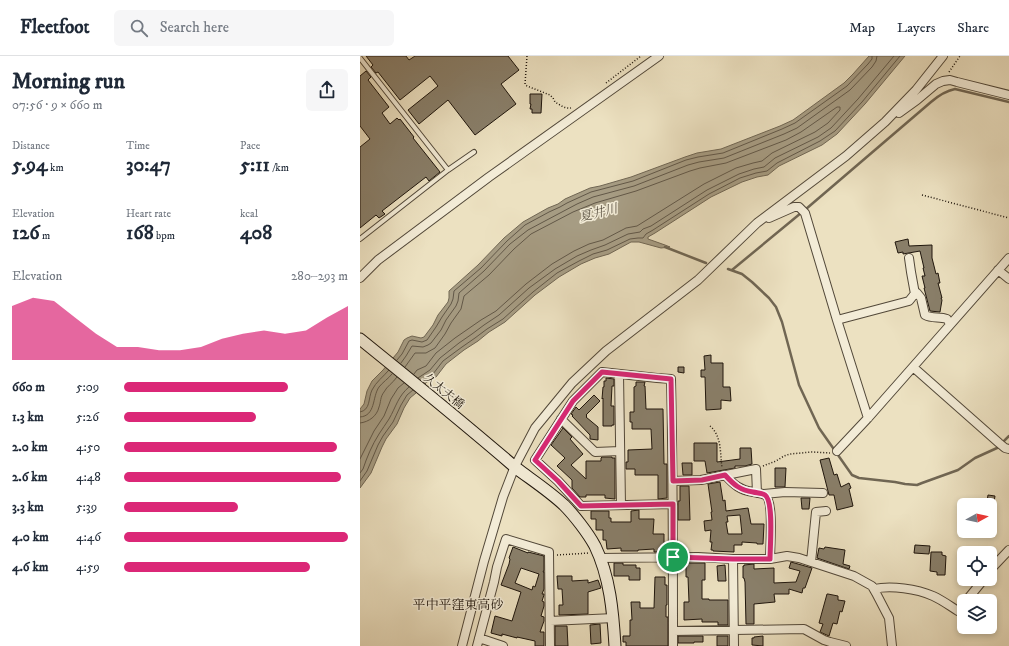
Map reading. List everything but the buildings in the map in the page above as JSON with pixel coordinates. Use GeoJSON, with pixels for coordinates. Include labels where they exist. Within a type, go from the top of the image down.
{"type":"FeatureCollection","features":[{"type":"Feature","properties":{"kind":"street"},"geometry":{"type":"LineString","coordinates":[[360,278],[378,260],[489,177],[659,56]]}},
{"type":"Feature","properties":{"kind":"street"},"geometry":{"type":"LineString","coordinates":[[462,646],[503,497],[514,465],[534,428],[572,383],[606,351],[698,280],[757,223],[846,156],[885,122],[916,90],[943,56]]}},
{"type":"Feature","properties":{"kind":"street"},"geometry":{"type":"LineString","coordinates":[[885,122],[917,100],[936,84],[943,81],[950,80],[1009,95]]}},
{"type":"Feature","properties":{"kind":"street"},"geometry":{"type":"LineString","coordinates":[[757,223],[794,207],[799,207],[805,213],[868,418]]}},
{"type":"Feature","properties":{"kind":"street"},"geometry":{"type":"LineString","coordinates":[[908,258],[915,294]]}},
{"type":"Feature","properties":{"kind":"street"},"geometry":{"type":"LineString","coordinates":[[835,452],[868,418],[1009,258]]}},
{"type":"Feature","properties":{"kind":"street"},"geometry":{"type":"LineString","coordinates":[[998,270],[1009,279]]}},
{"type":"Feature","properties":{"kind":"street"},"geometry":{"type":"LineString","coordinates":[[915,294],[917,293],[921,298],[925,315],[929,317],[948,319],[950,324]]}},
{"type":"Feature","properties":{"kind":"street"},"geometry":{"type":"LineString","coordinates":[[837,320],[909,301],[915,294]]}},
{"type":"Feature","properties":{"kind":"street","name":"久太夫橋"},"geometry":{"type":"LineString","coordinates":[[360,339],[564,505],[584,528],[599,555],[607,580],[614,618],[615,646]]}},
{"type":"Feature","properties":{"kind":"street"},"geometry":{"type":"LineString","coordinates":[[913,367],[1005,447]]}},
{"type":"Feature","properties":{"kind":"street"},"geometry":{"type":"LineString","coordinates":[[673,504],[581,506],[558,481],[535,460],[573,401],[602,372],[671,379],[673,481],[674,646]]}},
{"type":"Feature","properties":{"kind":"street"},"geometry":{"type":"LineString","coordinates":[[619,374],[621,505]]}},
{"type":"Feature","properties":{"kind":"street"},"geometry":{"type":"LineString","coordinates":[[561,419],[595,452],[620,451]]}},
{"type":"Feature","properties":{"kind":"street"},"geometry":{"type":"LineString","coordinates":[[673,481],[702,480],[756,469],[760,493]]}},
{"type":"Feature","properties":{"kind":"street"},"geometry":{"type":"LineString","coordinates":[[724,475],[739,488],[746,491],[760,493],[769,498],[771,513],[770,559]]}},
{"type":"Feature","properties":{"kind":"street"},"geometry":{"type":"LineString","coordinates":[[760,493],[822,493]]}},
{"type":"Feature","properties":{"kind":"street"},"geometry":{"type":"LineString","coordinates":[[811,562],[816,512],[826,511]]}},
{"type":"Feature","properties":{"kind":"street"},"geometry":{"type":"LineString","coordinates":[[503,646],[478,642],[497,567],[506,539],[549,552],[550,646]]}},
{"type":"Feature","properties":{"kind":"street"},"geometry":{"type":"LineString","coordinates":[[997,563],[1009,550]]}},
{"type":"Feature","properties":{"kind":"street"},"geometry":{"type":"LineString","coordinates":[[599,555],[733,559],[770,559],[787,556],[799,558],[854,576],[872,586],[889,618],[892,646]]}},
{"type":"Feature","properties":{"kind":"street"},"geometry":{"type":"LineString","coordinates":[[733,559],[734,646]]}},
{"type":"Feature","properties":{"kind":"street"},"geometry":{"type":"LineString","coordinates":[[972,594],[978,586]]}},
{"type":"Feature","properties":{"kind":"street"},"geometry":{"type":"LineString","coordinates":[[874,589],[894,588],[923,592],[933,596],[957,610]]}},
{"type":"Feature","properties":{"kind":"street"},"geometry":{"type":"LineString","coordinates":[[550,621],[614,618]]}},
{"type":"Feature","properties":{"kind":"street"},"geometry":{"type":"LineString","coordinates":[[673,631],[804,629],[824,640],[846,646]]}},
{"type":"Feature","properties":{"kind":"lane"},"geometry":{"type":"LineString","coordinates":[[360,58],[448,170]]}},
{"type":"Feature","properties":{"kind":"lane"},"geometry":{"type":"LineString","coordinates":[[360,240],[448,170],[474,152]]}},
{"type":"Feature","properties":{"kind":"path"},"geometry":{"type":"LineString","coordinates":[[527,56],[525,84],[550,95],[555,102],[563,107],[572,108]]}},
{"type":"Feature","properties":{"kind":"path"},"geometry":{"type":"LineString","coordinates":[[602,87],[641,56]]}},
{"type":"Feature","properties":{"kind":"path"},"geometry":{"type":"LineString","coordinates":[[943,81],[960,56]]}},
{"type":"Feature","properties":{"kind":"path"},"geometry":{"type":"LineString","coordinates":[[922,195],[1009,218]]}},
{"type":"Feature","properties":{"kind":"path"},"geometry":{"type":"LineString","coordinates":[[710,426],[715,431],[718,438],[724,475]]}},
{"type":"Feature","properties":{"kind":"path"},"geometry":{"type":"LineString","coordinates":[[756,469],[790,454],[835,452]]}},
{"type":"Feature","properties":{"kind":"path"},"geometry":{"type":"LineString","coordinates":[[549,556],[599,555]]}},
{"type":"Feature","properties":{"kind":"water","name":"夏井川"},"geometry":{"type":"Polygon","coordinates":[[[869,56],[905,56],[865,104],[837,134],[822,145],[779,166],[768,175],[742,182],[711,197],[648,237],[648,239],[670,247],[661,248],[639,242],[631,242],[609,254],[581,264],[559,277],[535,295],[505,322],[446,364],[436,377],[427,382],[410,398],[397,424],[386,439],[371,473],[360,488],[360,409],[364,404],[367,391],[372,381],[398,352],[404,340],[412,336],[421,338],[424,337],[448,302],[449,291],[478,265],[504,238],[523,222],[565,199],[590,188],[631,177],[697,153],[721,149],[793,120],[844,83],[869,56]]]}},
{"type":"Feature","properties":{"kind":"waterway"},"geometry":{"type":"LineString","coordinates":[[806,209],[931,102],[945,92],[955,89],[1009,102]]}},
{"type":"Feature","properties":{"kind":"waterway"},"geometry":{"type":"LineString","coordinates":[[732,270],[801,213]]}},
{"type":"Feature","properties":{"kind":"waterway"},"geometry":{"type":"LineString","coordinates":[[665,247],[706,263]]}},
{"type":"Feature","properties":{"kind":"waterway"},"geometry":{"type":"LineString","coordinates":[[728,269],[742,274],[769,298],[776,307],[782,322],[799,385],[819,428],[852,475],[859,478],[917,485],[958,470],[975,458],[997,448],[1009,436]]}},
{"type":"Feature","properties":{"kind":"district","name":"平中平窪東高砂"},"geometry":{"type":"Point","coordinates":[458,604]}},
{"type":"Feature","properties":{"kind":"route"},"geometry":{"type":"LineString","coordinates":[[602,372],[671,379],[673,481],[702,480],[725,475],[734,485],[739,488],[746,491],[764,494],[769,498],[771,513],[770,559],[673,557],[673,504],[581,506],[558,481],[535,460],[573,401],[602,372]]}}]}
